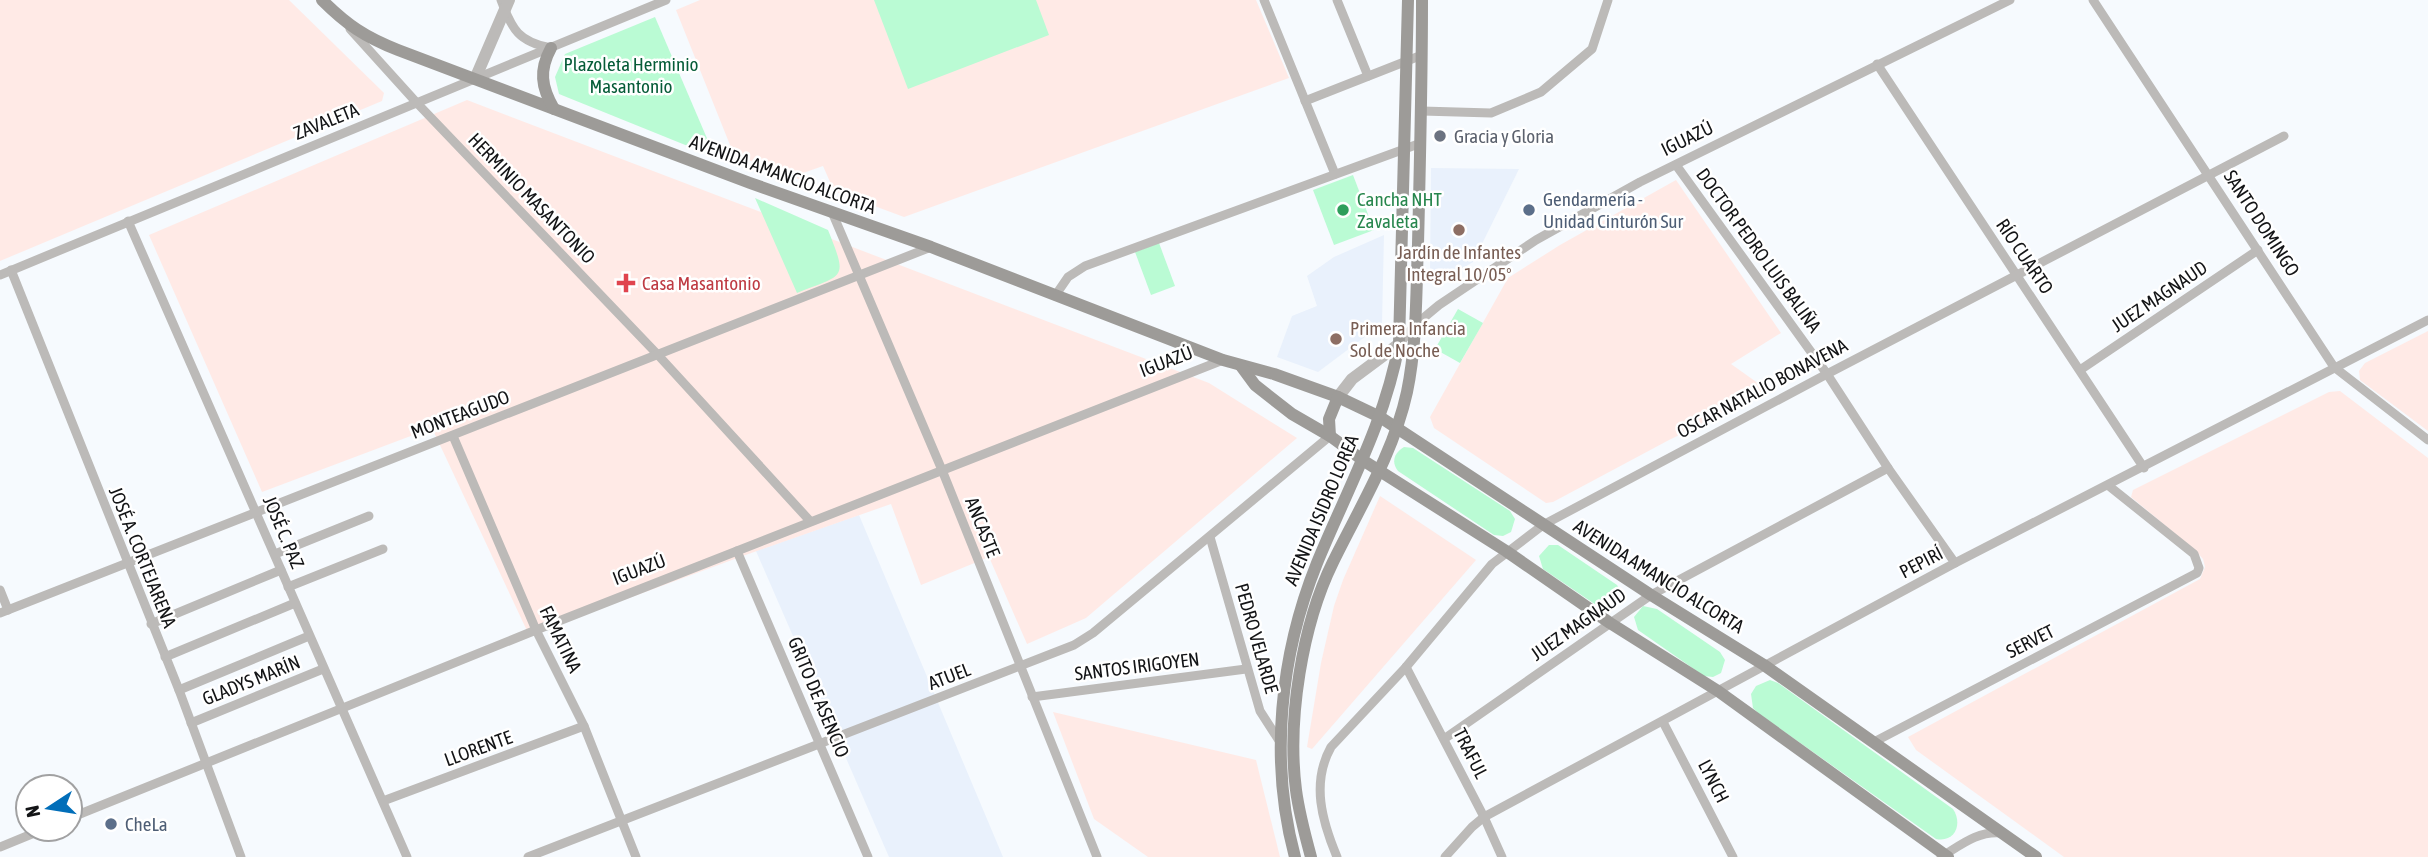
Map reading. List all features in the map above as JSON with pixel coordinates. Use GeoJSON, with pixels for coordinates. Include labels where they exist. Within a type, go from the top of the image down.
{"type":"FeatureCollection","features":[{"type":"Feature","properties":{"kind":"main road","name":"AVENIDA AMANCIO ALCORTA"},"geometry":{"type":"LineString","coordinates":[[322,0],[344,22],[371,39],[931,247],[1223,360],[1274,374],[1338,397],[1380,417],[1651,595],[1764,664],[2036,857]]}},
{"type":"Feature","properties":{"kind":"main road","name":"AVENIDA ISIDRO LOREA"},"geometry":{"type":"LineString","coordinates":[[1294,857],[1281,789],[1281,743],[1284,697],[1300,615],[1317,564],[1364,461],[1395,369],[1399,344],[1408,0]]}},
{"type":"Feature","properties":{"kind":"main road","name":"AVENIDA ISIDRO LOREA"},"geometry":{"type":"LineString","coordinates":[[1311,857],[1296,789],[1294,740],[1302,666],[1312,619],[1331,565],[1379,470],[1396,426],[1410,376],[1415,325],[1421,143],[1422,0]]}},
{"type":"Feature","properties":{"kind":"main road"},"geometry":{"type":"LineString","coordinates":[[551,48],[542,72],[543,85],[555,109]]}},
{"type":"Feature","properties":{"kind":"main road","name":"AVENIDA AMANCIO ALCORTA"},"geometry":{"type":"LineString","coordinates":[[1241,366],[1255,384],[1292,414],[1330,436],[1364,461],[1718,691],[1944,856]]}},
{"type":"Feature","properties":{"kind":"main road"},"geometry":{"type":"LineString","coordinates":[[1330,436],[1329,419],[1338,397]]}},
{"type":"Feature","properties":{"kind":"street","name":"ZAVALETA"},"geometry":{"type":"LineString","coordinates":[[0,275],[666,0]]}},
{"type":"Feature","properties":{"kind":"street"},"geometry":{"type":"LineString","coordinates":[[1264,0],[1335,174]]}},
{"type":"Feature","properties":{"kind":"street"},"geometry":{"type":"LineString","coordinates":[[1337,0],[1368,76]]}},
{"type":"Feature","properties":{"kind":"street"},"geometry":{"type":"LineString","coordinates":[[1422,111],[1491,113],[1541,92],[1592,50],[1608,0]]}},
{"type":"Feature","properties":{"kind":"street","name":"IGUAZÚ"},"geometry":{"type":"LineString","coordinates":[[1338,397],[1352,379],[1399,344],[1415,325],[1463,288],[1536,240],[1640,182],[2010,0]]}},
{"type":"Feature","properties":{"kind":"street","name":"SANTO DOMINGO"},"geometry":{"type":"LineString","coordinates":[[2093,0],[2334,367],[2428,440]]}},
{"type":"Feature","properties":{"kind":"street"},"geometry":{"type":"LineString","coordinates":[[505,3],[510,24],[521,37],[535,45],[551,48]]}},
{"type":"Feature","properties":{"kind":"street"},"geometry":{"type":"LineString","coordinates":[[475,79],[505,3]]}},
{"type":"Feature","properties":{"kind":"street","name":"HERMINIO MASANTONIO"},"geometry":{"type":"LineString","coordinates":[[344,22],[810,521]]}},
{"type":"Feature","properties":{"kind":"street"},"geometry":{"type":"LineString","coordinates":[[1305,101],[1422,55]]}},
{"type":"Feature","properties":{"kind":"street","name":"RÍO CUARTO"},"geometry":{"type":"LineString","coordinates":[[1877,64],[2144,468]]}},
{"type":"Feature","properties":{"kind":"street","name":"OSCAR NATALIO BONAVENA"},"geometry":{"type":"LineString","coordinates":[[1337,857],[1326,832],[1321,803],[1320,779],[1331,747],[1406,667],[1492,564],[1506,551],[1543,525],[1827,373],[2284,136]]}},
{"type":"Feature","properties":{"kind":"street"},"geometry":{"type":"LineString","coordinates":[[1055,296],[1068,277],[1085,266],[1421,143]]}},
{"type":"Feature","properties":{"kind":"street","name":"DOCTOR PEDRO LUIS BALIÑA"},"geometry":{"type":"LineString","coordinates":[[1676,165],[1827,373],[1888,468],[1955,563]]}},
{"type":"Feature","properties":{"kind":"street","name":"ANCASTE"},"geometry":{"type":"LineString","coordinates":[[832,212],[942,470],[1097,857]]}},
{"type":"Feature","properties":{"kind":"street","name":"JOSÉ C. PAZ"},"geometry":{"type":"LineString","coordinates":[[128,221],[407,857]]}},
{"type":"Feature","properties":{"kind":"street","name":"MONTEAGUDO"},"geometry":{"type":"LineString","coordinates":[[4,611],[931,247]]}},
{"type":"Feature","properties":{"kind":"street","name":"JUEZ MAGNAUD"},"geometry":{"type":"LineString","coordinates":[[2080,370],[2259,250]]}},
{"type":"Feature","properties":{"kind":"street","name":"JOSÉ A. CORTEJARENA"},"geometry":{"type":"LineString","coordinates":[[10,270],[191,723],[241,857]]}},
{"type":"Feature","properties":{"kind":"street","name":"PEPIRÍ"},"geometry":{"type":"LineString","coordinates":[[1445,857],[1484,817],[1663,722],[1764,664],[2428,320]]}},
{"type":"Feature","properties":{"kind":"street","name":"IGUAZÚ"},"geometry":{"type":"LineString","coordinates":[[84,812],[810,521],[1223,360]]}},
{"type":"Feature","properties":{"kind":"street","name":"FAMATINA"},"geometry":{"type":"LineString","coordinates":[[453,436],[536,630],[584,726],[636,857]]}},
{"type":"Feature","properties":{"kind":"street","name":"ATUEL"},"geometry":{"type":"LineString","coordinates":[[528,857],[1061,651],[1093,633],[1330,436]]}},
{"type":"Feature","properties":{"kind":"street","name":"JUEZ MAGNAUD"},"geometry":{"type":"LineString","coordinates":[[1444,739],[1651,595],[1888,468]]}},
{"type":"Feature","properties":{"kind":"street","name":"SERVET"},"geometry":{"type":"LineString","coordinates":[[1874,742],[2197,573],[2199,568],[2194,554],[2109,486]]}},
{"type":"Feature","properties":{"kind":"street"},"geometry":{"type":"LineString","coordinates":[[275,554],[369,516]]}},
{"type":"Feature","properties":{"kind":"street","name":"PEDRO VELARDE"},"geometry":{"type":"LineString","coordinates":[[1210,537],[1260,712],[1281,743]]}},
{"type":"Feature","properties":{"kind":"street"},"geometry":{"type":"LineString","coordinates":[[288,587],[383,549]]}},
{"type":"Feature","properties":{"kind":"street","name":"GRITO DE ASENCIO"},"geometry":{"type":"LineString","coordinates":[[737,551],[868,857]]}},
{"type":"Feature","properties":{"kind":"street"},"geometry":{"type":"LineString","coordinates":[[152,624],[281,570]]}},
{"type":"Feature","properties":{"kind":"street"},"geometry":{"type":"LineString","coordinates":[[0,590],[4,611]]}},
{"type":"Feature","properties":{"kind":"street"},"geometry":{"type":"LineString","coordinates":[[165,657],[295,603]]}},
{"type":"Feature","properties":{"kind":"street"},"geometry":{"type":"LineString","coordinates":[[178,690],[309,636]]}},
{"type":"Feature","properties":{"kind":"street","name":"TRAFUL"},"geometry":{"type":"LineString","coordinates":[[1406,667],[1502,857]]}},
{"type":"Feature","properties":{"kind":"street","name":"GLADYS MARÍN"},"geometry":{"type":"LineString","coordinates":[[191,723],[323,669]]}},
{"type":"Feature","properties":{"kind":"street","name":"SANTOS IRIGOYEN"},"geometry":{"type":"LineString","coordinates":[[1032,697],[1246,669]]}},
{"type":"Feature","properties":{"kind":"street","name":"LYNCH"},"geometry":{"type":"LineString","coordinates":[[1663,722],[1734,857]]}},
{"type":"Feature","properties":{"kind":"street","name":"LLORENTE"},"geometry":{"type":"LineString","coordinates":[[383,802],[584,726]]}},
{"type":"Feature","properties":{"kind":"street"},"geometry":{"type":"LineString","coordinates":[[1944,856],[1974,837],[1989,832],[2003,833]]}},
{"type":"Feature","properties":{"kind":"shaded area"},"geometry":{"type":"Polygon","coordinates":[[[0,0],[289,0],[384,93],[382,101],[0,261],[0,0]]]}},
{"type":"Feature","properties":{"kind":"shaded area"},"geometry":{"type":"Polygon","coordinates":[[[700,0],[1256,0],[1289,78],[904,217],[834,191],[823,166],[803,173],[807,182],[734,155],[676,10],[700,0]]]}},
{"type":"Feature","properties":{"kind":"shaded area"},"geometry":{"type":"Polygon","coordinates":[[[467,100],[1209,383],[1297,438],[1086,618],[1027,644],[989,557],[921,585],[891,504],[529,635],[432,428],[262,492],[149,235],[467,100]]]}},
{"type":"Feature","properties":{"kind":"shaded area","name":"Jardín de Infantes Integral 10/05°"},"geometry":{"type":"Polygon","coordinates":[[[1431,168],[1519,169],[1473,262],[1444,279],[1430,274],[1431,168]]]}},
{"type":"Feature","properties":{"kind":"shaded area"},"geometry":{"type":"Polygon","coordinates":[[[1676,180],[1781,333],[1731,364],[1769,391],[1669,440],[1553,502],[1546,503],[1434,428],[1430,417],[1508,278],[1560,245],[1676,180]]]}},
{"type":"Feature","properties":{"kind":"shaded area"},"geometry":{"type":"Polygon","coordinates":[[[1384,235],[1382,324],[1318,372],[1277,357],[1292,316],[1317,306],[1307,276],[1334,257],[1384,235]]]}},
{"type":"Feature","properties":{"kind":"shaded area"},"geometry":{"type":"Polygon","coordinates":[[[2428,331],[2428,431],[2360,380],[2359,371],[2365,363],[2428,331]]]}},
{"type":"Feature","properties":{"kind":"shaded area"},"geometry":{"type":"Polygon","coordinates":[[[2340,391],[2428,458],[2428,857],[2064,857],[1916,750],[1908,737],[2200,579],[2205,567],[2203,559],[2131,497],[2133,490],[2329,392],[2340,391]]]}},
{"type":"Feature","properties":{"kind":"shaded area"},"geometry":{"type":"Polygon","coordinates":[[[1380,496],[1476,560],[1312,749],[1307,747],[1334,606],[1380,496]]]}},
{"type":"Feature","properties":{"kind":"shaded area"},"geometry":{"type":"Polygon","coordinates":[[[859,515],[1003,857],[889,857],[756,551],[859,515]]]}},
{"type":"Feature","properties":{"kind":"shaded area"},"geometry":{"type":"Polygon","coordinates":[[[1053,712],[1256,760],[1280,857],[1148,857],[1094,819],[1053,712]]]}},
{"type":"Feature","properties":{"kind":"green space"},"geometry":{"type":"Polygon","coordinates":[[[874,0],[1036,0],[1049,35],[908,89],[874,0]]]}},
{"type":"Feature","properties":{"kind":"green space","name":"Plazoleta Herminio Masantonio"},"geometry":{"type":"Polygon","coordinates":[[[655,17],[715,157],[559,94],[555,77],[565,54],[655,17]]]}},
{"type":"Feature","properties":{"kind":"green space","name":"Cancha NHT Zavaleta"},"geometry":{"type":"Polygon","coordinates":[[[1353,175],[1374,230],[1334,245],[1313,190],[1353,175]]]}},
{"type":"Feature","properties":{"kind":"green space"},"geometry":{"type":"Polygon","coordinates":[[[755,198],[828,230],[838,258],[838,273],[825,282],[797,293],[755,198]]]}},
{"type":"Feature","properties":{"kind":"green space"},"geometry":{"type":"Polygon","coordinates":[[[1159,243],[1175,286],[1151,295],[1135,252],[1159,243]]]}},
{"type":"Feature","properties":{"kind":"green space"},"geometry":{"type":"Polygon","coordinates":[[[1458,309],[1483,323],[1460,363],[1435,349],[1458,309]]]}},
{"type":"Feature","properties":{"kind":"green space"},"geometry":{"type":"Polygon","coordinates":[[[1404,447],[1413,448],[1510,511],[1515,519],[1511,532],[1503,536],[1494,535],[1398,471],[1395,458],[1404,447]]]}},
{"type":"Feature","properties":{"kind":"green space"},"geometry":{"type":"Polygon","coordinates":[[[1549,545],[1558,545],[1617,585],[1622,593],[1618,605],[1610,610],[1602,609],[1543,569],[1539,556],[1549,545]]]}},
{"type":"Feature","properties":{"kind":"green space"},"geometry":{"type":"Polygon","coordinates":[[[1643,606],[1657,609],[1720,652],[1725,660],[1721,673],[1713,677],[1704,676],[1638,630],[1634,617],[1643,606]]]}},
{"type":"Feature","properties":{"kind":"green space"},"geometry":{"type":"Polygon","coordinates":[[[1770,680],[1778,683],[1953,809],[1957,826],[1952,835],[1936,839],[1758,713],[1753,708],[1751,694],[1756,686],[1770,680]]]}},
{"type":"Feature","properties":{"kind":"place","name":"Gracia y Gloria"},"geometry":{"type":"Point","coordinates":[1440,136]}},
{"type":"Feature","properties":{"kind":"place","name":"Cancha NHT Zavaleta"},"geometry":{"type":"Point","coordinates":[1343,210]}},
{"type":"Feature","properties":{"kind":"place","name":"Gendarmería - Unidad Cinturón Sur"},"geometry":{"type":"Point","coordinates":[1529,210]}},
{"type":"Feature","properties":{"kind":"place","name":"Jardín de Infantes Integral 10/05°"},"geometry":{"type":"Point","coordinates":[1459,230]}},
{"type":"Feature","properties":{"kind":"place","name":"Casa Masantonio"},"geometry":{"type":"Point","coordinates":[626,283]}},
{"type":"Feature","properties":{"kind":"place","name":"Primera Infancia Sol de Noche"},"geometry":{"type":"Point","coordinates":[1336,339]}},
{"type":"Feature","properties":{"kind":"place","name":"CheLa"},"geometry":{"type":"Point","coordinates":[111,824]}}]}
